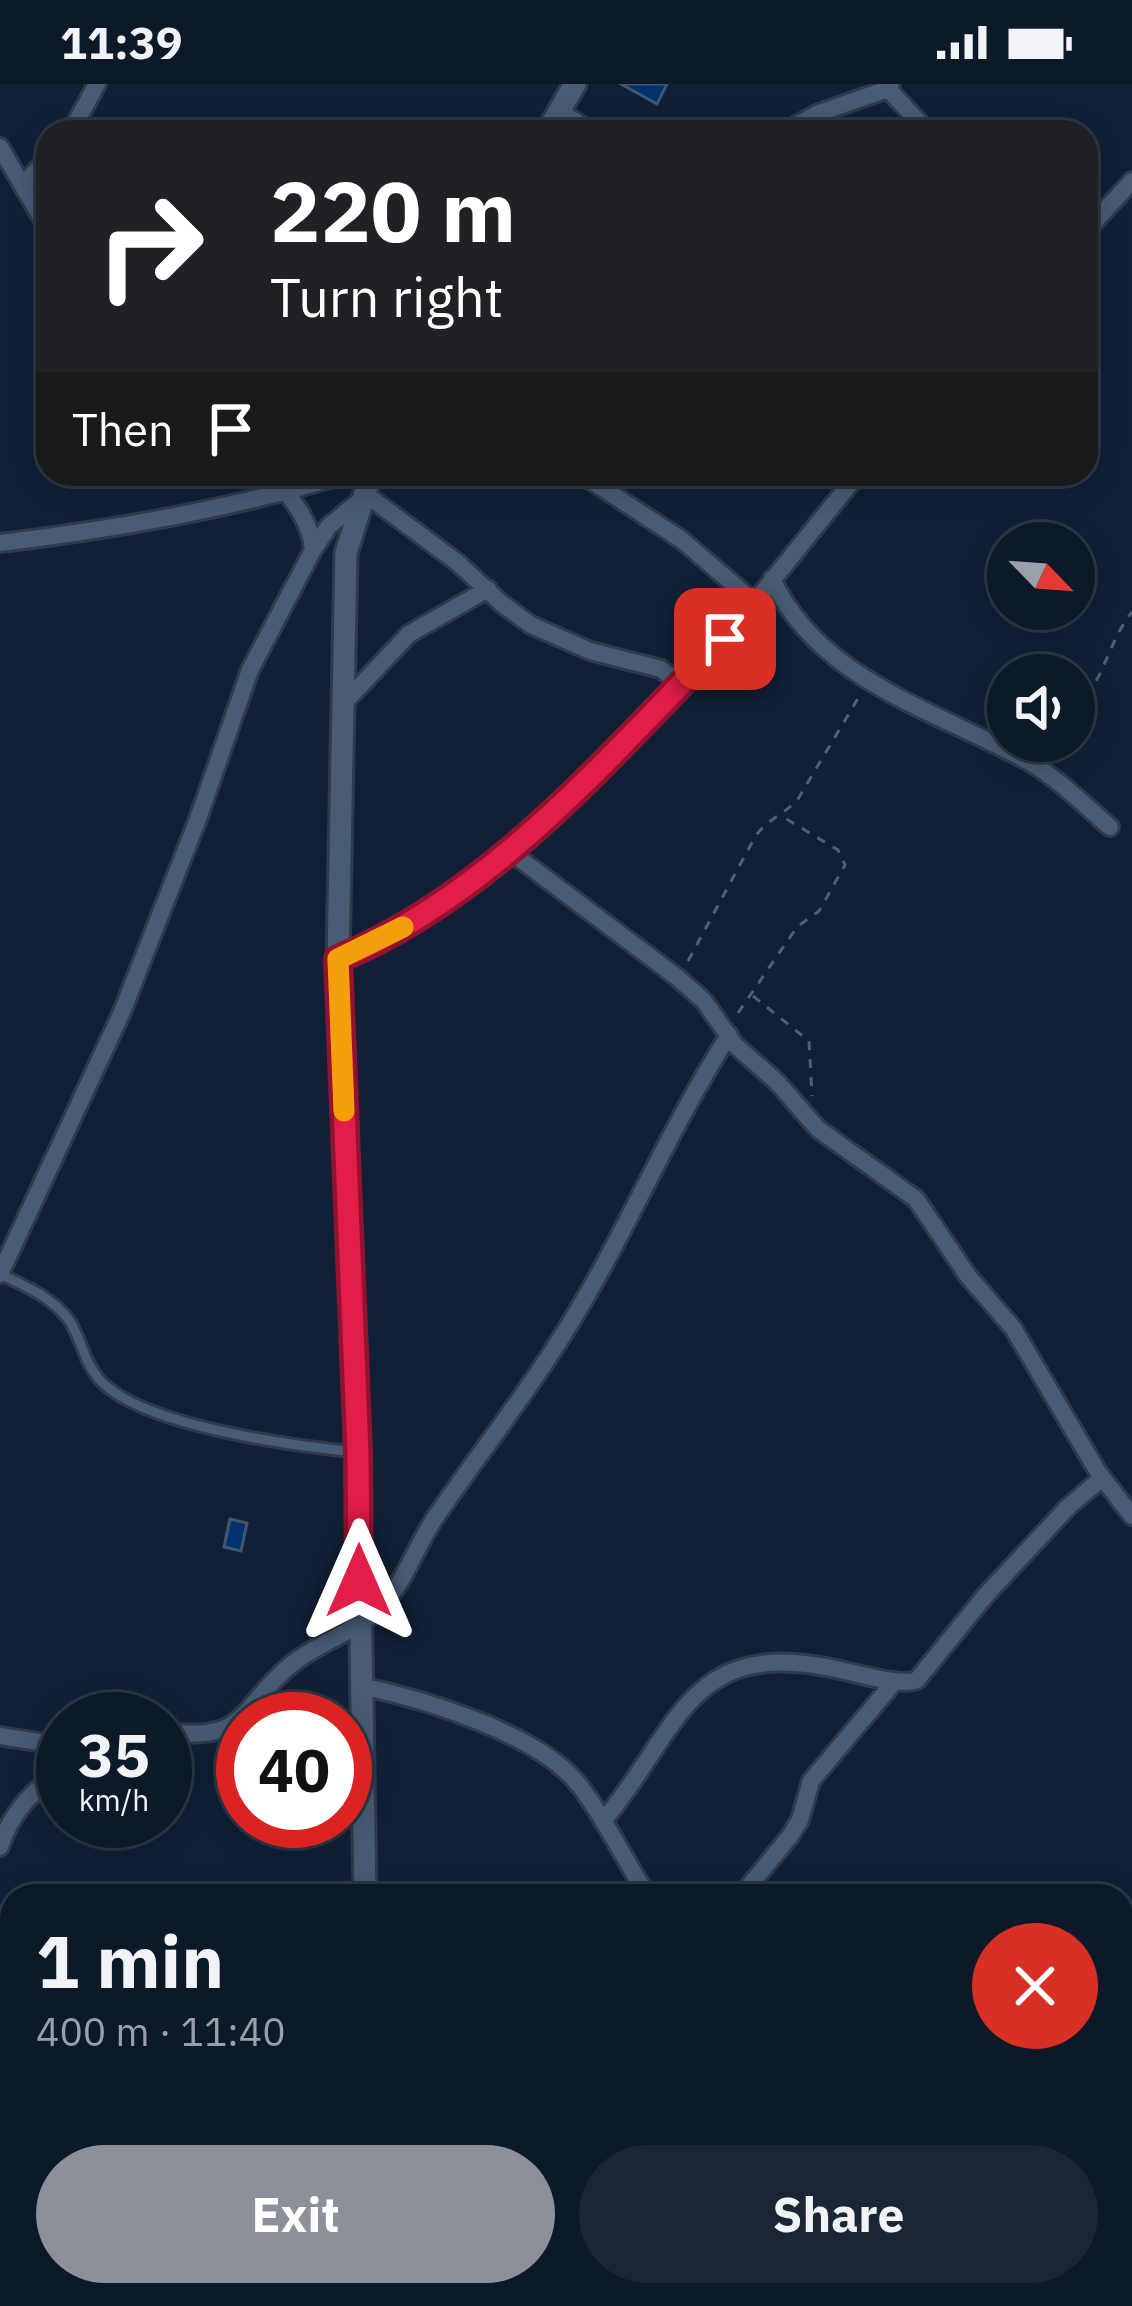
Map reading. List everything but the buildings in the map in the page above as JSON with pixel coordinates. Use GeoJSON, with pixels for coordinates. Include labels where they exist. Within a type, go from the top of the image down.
{"type":"FeatureCollection","features":[{"type":"Feature","properties":{"kind":"street"},"geometry":{"type":"LineString","coordinates":[[78,120],[97,84]]}},
{"type":"Feature","properties":{"kind":"street"},"geometry":{"type":"LineString","coordinates":[[554,120],[575,84]]}},
{"type":"Feature","properties":{"kind":"street"},"geometry":{"type":"LineString","coordinates":[[806,120],[890,87],[918,120]]}},
{"type":"Feature","properties":{"kind":"street"},"geometry":{"type":"LineString","coordinates":[[559,111],[573,120]]}},
{"type":"Feature","properties":{"kind":"street"},"geometry":{"type":"LineString","coordinates":[[0,148],[36,209]]}},
{"type":"Feature","properties":{"kind":"street"},"geometry":{"type":"LineString","coordinates":[[22,185],[36,172]]}},
{"type":"Feature","properties":{"kind":"street"},"geometry":{"type":"LineString","coordinates":[[1098,218],[1132,181]]}},
{"type":"Feature","properties":{"kind":"street"},"geometry":{"type":"LineString","coordinates":[[281,486],[309,528],[313,550]]}},
{"type":"Feature","properties":{"kind":"street"},"geometry":{"type":"LineString","coordinates":[[0,543],[122,527],[309,486]]}},
{"type":"Feature","properties":{"kind":"street"},"geometry":{"type":"LineString","coordinates":[[598,486],[682,541],[754,602]]}},
{"type":"Feature","properties":{"kind":"street"},"geometry":{"type":"LineString","coordinates":[[338,959],[442,902],[508,850],[725,639],[849,486]]}},
{"type":"Feature","properties":{"kind":"street"},"geometry":{"type":"LineString","coordinates":[[366,489],[531,625],[590,651],[662,669],[680,684]]}},
{"type":"Feature","properties":{"kind":"street"},"geometry":{"type":"LineString","coordinates":[[0,1274],[122,1012],[250,670],[313,550],[329,526],[366,489]]}},
{"type":"Feature","properties":{"kind":"street"},"geometry":{"type":"LineString","coordinates":[[365,1884],[358,1452],[338,959],[346,553],[366,489]]}},
{"type":"Feature","properties":{"kind":"street"},"geometry":{"type":"LineString","coordinates":[[772,579],[783,602],[818,646],[868,680],[1032,764],[1110,827]]}},
{"type":"Feature","properties":{"kind":"street"},"geometry":{"type":"LineString","coordinates":[[341,705],[409,634],[488,590]]}},
{"type":"Feature","properties":{"kind":"street"},"geometry":{"type":"LineString","coordinates":[[508,850],[678,978],[704,1001],[810,1122],[916,1199],[968,1276],[1013,1328],[1102,1478],[1132,1516]]}},
{"type":"Feature","properties":{"kind":"street"},"geometry":{"type":"LineString","coordinates":[[192,1734],[215,1735],[236,1722],[289,1666],[359,1623],[389,1596],[434,1521],[562,1336],[727,1032]]}},
{"type":"Feature","properties":{"kind":"street"},"geometry":{"type":"LineString","coordinates":[[603,1821],[631,1787],[670,1721],[703,1686],[736,1668],[774,1662],[909,1683],[917,1680],[985,1596],[1068,1507],[1102,1478]]}},
{"type":"Feature","properties":{"kind":"street"},"geometry":{"type":"LineString","coordinates":[[751,1884],[790,1837],[818,1772],[895,1681]]}},
{"type":"Feature","properties":{"kind":"street"},"geometry":{"type":"LineString","coordinates":[[362,1686],[440,1705],[547,1756],[577,1781],[641,1884]]}},
{"type":"Feature","properties":{"kind":"street"},"geometry":{"type":"LineString","coordinates":[[0,1736],[36,1742]]}},
{"type":"Feature","properties":{"kind":"street"},"geometry":{"type":"LineString","coordinates":[[0,1847],[6,1828],[36,1790]]}},
{"type":"Feature","properties":{"kind":"lane"},"geometry":{"type":"LineString","coordinates":[[0,1274],[39,1292],[69,1321],[100,1381],[139,1404],[210,1429],[264,1441],[358,1452]]}},
{"type":"Feature","properties":{"kind":"path"},"geometry":{"type":"LineString","coordinates":[[1095,687],[1114,635],[1132,612]]}},
{"type":"Feature","properties":{"kind":"path"},"geometry":{"type":"LineString","coordinates":[[678,978],[754,838],[769,819],[798,799],[868,680]]}},
{"type":"Feature","properties":{"kind":"path"},"geometry":{"type":"LineString","coordinates":[[727,1032],[797,927],[819,911],[845,866],[838,850],[779,815]]}},
{"type":"Feature","properties":{"kind":"path"},"geometry":{"type":"LineString","coordinates":[[752,995],[809,1041],[810,1122]]}},
{"type":"Feature","properties":{"kind":"slow traffic"},"geometry":{"type":"LineString","coordinates":[[344,1111],[338,959],[403,927]]}},
{"type":"Feature","properties":{"kind":"route"},"geometry":{"type":"LineString","coordinates":[[359,1581],[338,959],[371,945],[456,893],[573,792],[725,639]]}}]}
